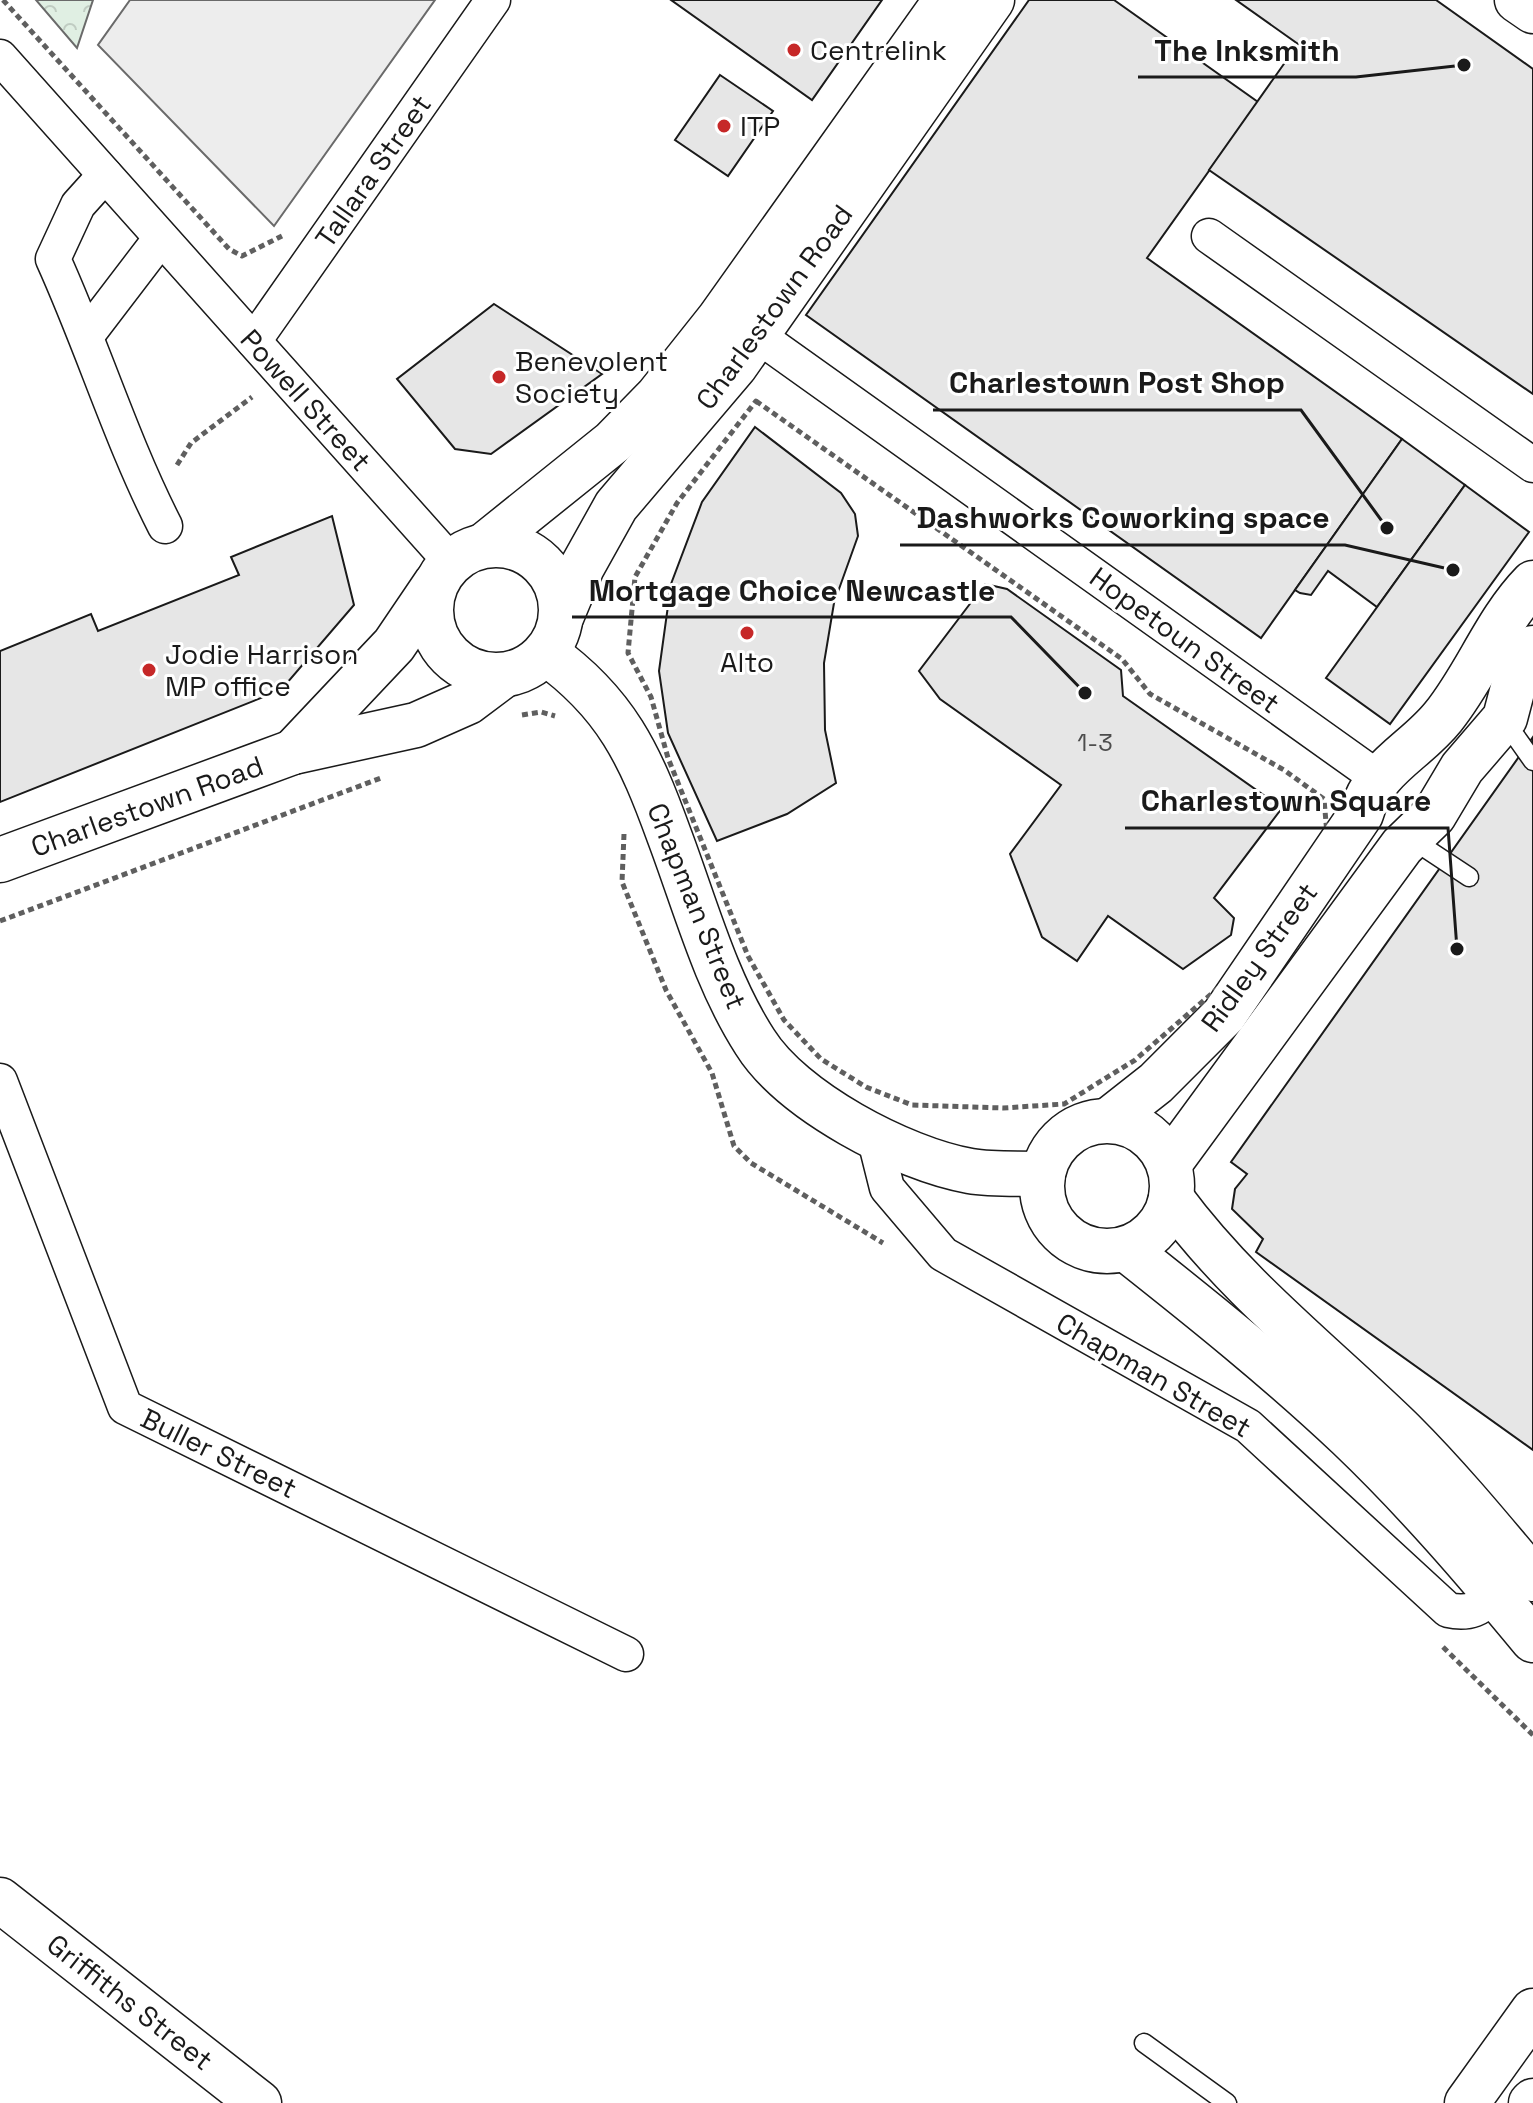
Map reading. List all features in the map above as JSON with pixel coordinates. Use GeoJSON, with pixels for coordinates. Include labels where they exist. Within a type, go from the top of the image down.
{"type":"FeatureCollection","features":[{"type":"Feature","properties":{"kind":"street","name":"Tallara Street"},"geometry":{"type":"LineString","coordinates":[[254,341],[493,0]]}},
{"type":"Feature","properties":{"kind":"street","name":"Charlestown Road"},"geometry":{"type":"LineString","coordinates":[[293,752],[394,645],[458,562],[590,461],[657,397],[719,319],[946,0]]}},
{"type":"Feature","properties":{"kind":"street","name":"Charlestown Road"},"geometry":{"type":"LineString","coordinates":[[554,634],[582,567],[616,506],[715,393],[992,0]]}},
{"type":"Feature","properties":{"kind":"street"},"geometry":{"type":"LineString","coordinates":[[1517,0],[1533,11]]}},
{"type":"Feature","properties":{"kind":"street","name":"Powell Street"},"geometry":{"type":"LineString","coordinates":[[0,57],[254,341],[458,562]]}},
{"type":"Feature","properties":{"kind":"street"},"geometry":{"type":"LineString","coordinates":[[105,175],[78,205],[53,259],[87,335],[133,464],[165,526]]}},
{"type":"Feature","properties":{"kind":"street"},"geometry":{"type":"LineString","coordinates":[[1209,236],[1533,465]]}},
{"type":"Feature","properties":{"kind":"street"},"geometry":{"type":"LineString","coordinates":[[87,335],[161,238]]}},
{"type":"Feature","properties":{"kind":"street","name":"Hopetoun Street"},"geometry":{"type":"LineString","coordinates":[[757,335],[1369,796]]}},
{"type":"Feature","properties":{"kind":"street"},"geometry":{"type":"LineString","coordinates":[[511,546],[532,555],[549,571],[559,592],[554,634],[527,668],[504,675],[481,674],[459,664],[442,648],[432,627],[431,603],[458,562],[511,546]]}},
{"type":"Feature","properties":{"kind":"street","name":"Ridley Street"},"geometry":{"type":"LineString","coordinates":[[1109,1120],[1156,1083],[1224,1015],[1369,796],[1444,716],[1495,633],[1533,583]]}},
{"type":"Feature","properties":{"kind":"street","name":"Chapman Street"},"geometry":{"type":"LineString","coordinates":[[554,634],[633,750],[662,814],[733,1003],[757,1045],[799,1091],[874,1136],[970,1171],[1043,1174]]}},
{"type":"Feature","properties":{"kind":"street","name":"Ridley Street"},"geometry":{"type":"LineString","coordinates":[[1170,1181],[1406,842],[1434,815],[1462,768],[1501,722],[1515,680],[1533,648]]}},
{"type":"Feature","properties":{"kind":"street","name":"Charlestown Road"},"geometry":{"type":"LineString","coordinates":[[0,860],[293,752],[416,725],[468,702],[504,675]]}},
{"type":"Feature","properties":{"kind":"street"},"geometry":{"type":"LineString","coordinates":[[1462,687],[1487,693],[1501,722]]}},
{"type":"Feature","properties":{"kind":"street"},"geometry":{"type":"LineString","coordinates":[[1369,796],[1376,836],[1406,842]]}},
{"type":"Feature","properties":{"kind":"street","name":"Buller Street"},"geometry":{"type":"LineString","coordinates":[[0,1081],[125,1407],[626,1654]]}},
{"type":"Feature","properties":{"kind":"street"},"geometry":{"type":"LineString","coordinates":[[1170,1181],[1157,1228],[1126,1249],[1107,1251],[1071,1241],[1047,1211],[1043,1174],[1056,1147],[1066,1135],[1079,1127],[1109,1120],[1124,1122],[1150,1136],[1170,1181],[1208,1247],[1243,1285],[1404,1433],[1515,1587],[1533,1640]]}},
{"type":"Feature","properties":{"kind":"street","name":"Chapman Street"},"geometry":{"type":"LineString","coordinates":[[874,1136],[887,1188],[943,1254],[1248,1426],[1448,1610],[1462,1613],[1477,1610],[1515,1587]]}},
{"type":"Feature","properties":{"kind":"street"},"geometry":{"type":"LineString","coordinates":[[1126,1249],[1214,1317],[1515,1587]]}},
{"type":"Feature","properties":{"kind":"street","name":"Griffiths Street"},"geometry":{"type":"LineString","coordinates":[[0,1900],[259,2103]]}},
{"type":"Feature","properties":{"kind":"street"},"geometry":{"type":"LineString","coordinates":[[1467,2103],[1533,2011]]}},
{"type":"Feature","properties":{"kind":"lane"},"geometry":{"type":"LineString","coordinates":[[1501,722],[1533,761]]}},
{"type":"Feature","properties":{"kind":"lane"},"geometry":{"type":"LineString","coordinates":[[1406,842],[1469,877]]}},
{"type":"Feature","properties":{"kind":"lane"},"geometry":{"type":"LineString","coordinates":[[1144,2043],[1227,2103]]}},
{"type":"Feature","properties":{"kind":"path"},"geometry":{"type":"LineString","coordinates":[[3,0],[229,249],[242,256],[288,233]]}},
{"type":"Feature","properties":{"kind":"path"},"geometry":{"type":"LineString","coordinates":[[177,465],[191,443],[254,399],[243,387]]}},
{"type":"Feature","properties":{"kind":"path"},"geometry":{"type":"LineString","coordinates":[[756,401],[1122,659],[1150,694],[1284,770],[1324,799],[1327,834],[1283,909],[1232,976],[1135,1060],[1064,1104],[1003,1108],[912,1105],[866,1087],[821,1059],[784,1020],[748,956],[668,758],[651,697],[628,653],[635,577],[677,503],[756,401]]}},
{"type":"Feature","properties":{"kind":"green space"},"geometry":{"type":"Polygon","coordinates":[[[36,0],[93,0],[77,48],[36,0]]]}},
{"type":"Feature","properties":{"kind":"shaded area"},"geometry":{"type":"Polygon","coordinates":[[[130,0],[435,0],[274,226],[98,45],[130,0]]]}},
{"type":"Feature","properties":{"kind":"building","name":"Centrelink"},"geometry":{"type":"Polygon","coordinates":[[[671,0],[882,0],[812,100],[671,0]]]}},
{"type":"Feature","properties":{"kind":"building"},"geometry":{"type":"Polygon","coordinates":[[[1029,0],[1114,0],[1258,102],[1147,258],[1402,439],[1261,638],[806,315],[1029,0]]]}},
{"type":"Feature","properties":{"kind":"building"},"geometry":{"type":"Polygon","coordinates":[[[1236,0],[1436,0],[1533,69],[1533,394],[1209,170],[1298,44],[1236,0]]]}},
{"type":"Feature","properties":{"kind":"building","name":"ITP"},"geometry":{"type":"Polygon","coordinates":[[[720,75],[773,111],[728,176],[675,140],[720,75]]]}},
{"type":"Feature","properties":{"kind":"building","name":"Benevolent Society"},"geometry":{"type":"Polygon","coordinates":[[[494,304],[602,374],[491,454],[455,449],[397,379],[494,304]]]}},
{"type":"Feature","properties":{"kind":"building","name":"Alto"},"geometry":{"type":"Polygon","coordinates":[[[755,427],[841,493],[855,514],[858,536],[834,603],[824,663],[825,730],[836,783],[787,814],[717,841],[668,733],[659,671],[671,584],[702,502],[755,427]]]}},
{"type":"Feature","properties":{"kind":"building"},"geometry":{"type":"Polygon","coordinates":[[[1402,439],[1465,485],[1377,607],[1328,571],[1311,595],[1295,590],[1402,439]]]}},
{"type":"Feature","properties":{"kind":"building"},"geometry":{"type":"Polygon","coordinates":[[[1465,485],[1529,532],[1390,724],[1326,678],[1465,485]]]}},
{"type":"Feature","properties":{"kind":"building","name":"Jodie Harrison MP office"},"geometry":{"type":"Polygon","coordinates":[[[332,516],[354,605],[281,690],[0,802],[0,651],[91,614],[98,631],[239,575],[231,557],[332,516]]]}},
{"type":"Feature","properties":{"kind":"building"},"geometry":{"type":"Polygon","coordinates":[[[985,584],[1007,589],[1121,670],[1123,696],[1282,808],[1214,898],[1234,918],[1231,935],[1183,969],[1108,916],[1077,961],[1042,937],[1010,854],[1061,785],[940,699],[919,671],[985,584]]]}},
{"type":"Feature","properties":{"kind":"building"},"geometry":{"type":"Polygon","coordinates":[[[1533,737],[1533,1450],[1256,1252],[1263,1239],[1232,1209],[1235,1189],[1247,1174],[1231,1162],[1533,737]]]}},
{"type":"Feature","properties":{"kind":"place","name":"Centrelink"},"geometry":{"type":"Point","coordinates":[794,50]}},
{"type":"Feature","properties":{"kind":"place","name":"The Inksmith"},"geometry":{"type":"Point","coordinates":[1464,65]}},
{"type":"Feature","properties":{"kind":"place","name":"ITP"},"geometry":{"type":"Point","coordinates":[724,126]}},
{"type":"Feature","properties":{"kind":"place","name":"Benevolent Society"},"geometry":{"type":"Point","coordinates":[499,377]}},
{"type":"Feature","properties":{"kind":"place","name":"Charlestown Post Shop"},"geometry":{"type":"Point","coordinates":[1387,528]}},
{"type":"Feature","properties":{"kind":"place","name":"Dashworks Coworking space"},"geometry":{"type":"Point","coordinates":[1453,570]}},
{"type":"Feature","properties":{"kind":"place","name":"Alto"},"geometry":{"type":"Point","coordinates":[747,633]}},
{"type":"Feature","properties":{"kind":"place","name":"Jodie Harrison MP office"},"geometry":{"type":"Point","coordinates":[149,670]}},
{"type":"Feature","properties":{"kind":"place","name":"Mortgage Choice Newcastle"},"geometry":{"type":"Point","coordinates":[1085,693]}},
{"type":"Feature","properties":{"kind":"place","name":"Charlestown Square"},"geometry":{"type":"Point","coordinates":[1457,949]}}]}
